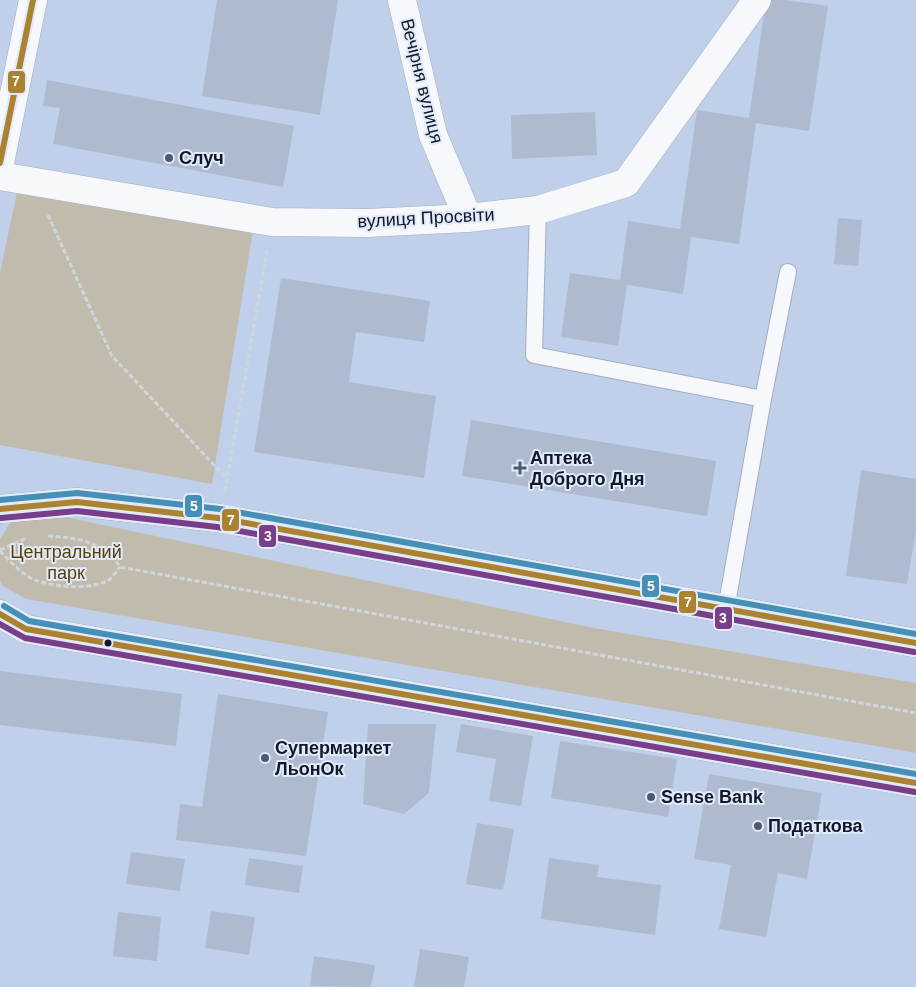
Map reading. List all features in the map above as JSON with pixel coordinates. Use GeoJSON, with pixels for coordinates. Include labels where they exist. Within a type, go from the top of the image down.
{"type":"FeatureCollection","features":[{"type":"Feature","properties":{"kind":"street"},"geometry":{"type":"LineString","coordinates":[[0,163],[33,0]]}},
{"type":"Feature","properties":{"kind":"street","name":"Вечірня вулиця"},"geometry":{"type":"LineString","coordinates":[[402,0],[433,135],[468,218]]}},
{"type":"Feature","properties":{"kind":"street","name":"вулиця Просвіти"},"geometry":{"type":"LineString","coordinates":[[0,176],[272,222],[367,223],[468,218],[538,210],[626,183],[757,0]]}},
{"type":"Feature","properties":{"kind":"street"},"geometry":{"type":"LineString","coordinates":[[0,509],[77,502],[218,518],[916,643]]}},
{"type":"Feature","properties":{"kind":"street"},"geometry":{"type":"LineString","coordinates":[[0,614],[26,629],[916,783]]}},
{"type":"Feature","properties":{"kind":"lane"},"geometry":{"type":"LineString","coordinates":[[538,210],[534,355],[764,399]]}},
{"type":"Feature","properties":{"kind":"lane"},"geometry":{"type":"LineString","coordinates":[[726,609],[788,272]]}},
{"type":"Feature","properties":{"kind":"path"},"geometry":{"type":"LineString","coordinates":[[34,182],[112,356],[228,480]]}},
{"type":"Feature","properties":{"kind":"path"},"geometry":{"type":"LineString","coordinates":[[218,518],[228,480],[272,222]]}},
{"type":"Feature","properties":{"kind":"path"},"geometry":{"type":"LineString","coordinates":[[44,536],[62,537],[92,543],[112,554],[120,567],[916,713]]}},
{"type":"Feature","properties":{"kind":"path"},"geometry":{"type":"LineString","coordinates":[[34,538],[24,539],[0,550],[18,569],[34,580],[57,585],[87,587],[108,581],[120,567]]}},
{"type":"Feature","properties":{"kind":"green space"},"geometry":{"type":"Polygon","coordinates":[[[17,192],[253,230],[212,484],[0,445],[0,273],[17,192]]]}},
{"type":"Feature","properties":{"kind":"green space","name":"Центральний парк"},"geometry":{"type":"Polygon","coordinates":[[[41,512],[594,628],[916,683],[916,753],[26,599],[3,586],[0,580],[0,539],[10,523],[25,515],[41,512]]]}},
{"type":"Feature","properties":{"kind":"building"},"geometry":{"type":"Polygon","coordinates":[[[217,0],[338,0],[320,115],[202,96],[217,0]]]}},
{"type":"Feature","properties":{"kind":"building"},"geometry":{"type":"Polygon","coordinates":[[[766,0],[786,0],[828,6],[809,131],[756,123],[739,244],[691,237],[683,294],[627,285],[618,346],[561,337],[570,273],[620,280],[628,221],[680,229],[697,110],[749,118],[766,0]]]}},
{"type":"Feature","properties":{"kind":"building"},"geometry":{"type":"Polygon","coordinates":[[[47,80],[294,126],[283,187],[53,144],[60,108],[43,106],[47,80]]]}},
{"type":"Feature","properties":{"kind":"building"},"geometry":{"type":"Polygon","coordinates":[[[595,112],[597,155],[512,159],[511,115],[595,112]]]}},
{"type":"Feature","properties":{"kind":"building"},"geometry":{"type":"Polygon","coordinates":[[[838,218],[862,220],[858,266],[834,264],[838,218]]]}},
{"type":"Feature","properties":{"kind":"building"},"geometry":{"type":"Polygon","coordinates":[[[281,278],[430,301],[424,342],[356,332],[349,382],[436,396],[424,478],[254,452],[281,278]]]}},
{"type":"Feature","properties":{"kind":"building"},"geometry":{"type":"Polygon","coordinates":[[[471,420],[716,461],[707,516],[462,476],[471,420]]]}},
{"type":"Feature","properties":{"kind":"building"},"geometry":{"type":"Polygon","coordinates":[[[861,470],[916,479],[916,531],[907,584],[846,576],[861,470]]]}},
{"type":"Feature","properties":{"kind":"building"},"geometry":{"type":"Polygon","coordinates":[[[0,671],[182,694],[176,746],[0,725],[0,671]]]}},
{"type":"Feature","properties":{"kind":"building","name":"Супермаркет ЛьонОк"},"geometry":{"type":"Polygon","coordinates":[[[218,694],[328,712],[306,856],[176,840],[180,804],[202,807],[218,694]]]}},
{"type":"Feature","properties":{"kind":"building"},"geometry":{"type":"Polygon","coordinates":[[[368,724],[436,724],[429,793],[404,814],[363,804],[368,724]]]}},
{"type":"Feature","properties":{"kind":"building"},"geometry":{"type":"Polygon","coordinates":[[[461,724],[533,736],[521,806],[489,801],[496,759],[456,752],[461,724]]]}},
{"type":"Feature","properties":{"kind":"building"},"geometry":{"type":"Polygon","coordinates":[[[560,741],[677,759],[668,817],[551,798],[560,741]]]}},
{"type":"Feature","properties":{"kind":"building","name":"Податкова"},"geometry":{"type":"Polygon","coordinates":[[[709,774],[822,793],[807,879],[778,873],[766,937],[719,929],[731,865],[694,859],[709,774]]]}},
{"type":"Feature","properties":{"kind":"building"},"geometry":{"type":"Polygon","coordinates":[[[477,823],[514,829],[503,890],[466,884],[477,823]]]}},
{"type":"Feature","properties":{"kind":"building"},"geometry":{"type":"Polygon","coordinates":[[[131,852],[185,859],[180,891],[126,884],[131,852]]]}},
{"type":"Feature","properties":{"kind":"building"},"geometry":{"type":"Polygon","coordinates":[[[249,858],[303,866],[299,893],[245,885],[249,858]]]}},
{"type":"Feature","properties":{"kind":"building"},"geometry":{"type":"Polygon","coordinates":[[[549,858],[599,865],[597,877],[661,885],[655,935],[541,919],[549,858]]]}},
{"type":"Feature","properties":{"kind":"building"},"geometry":{"type":"Polygon","coordinates":[[[211,911],[255,917],[249,955],[205,948],[211,911]]]}},
{"type":"Feature","properties":{"kind":"building"},"geometry":{"type":"Polygon","coordinates":[[[118,912],[161,917],[157,961],[113,956],[118,912]]]}},
{"type":"Feature","properties":{"kind":"building"},"geometry":{"type":"Polygon","coordinates":[[[420,949],[469,957],[464,987],[414,987],[420,949]]]}},
{"type":"Feature","properties":{"kind":"building"},"geometry":{"type":"Polygon","coordinates":[[[314,956],[375,965],[371,987],[310,986],[314,956]]]}},
{"type":"Feature","properties":{"kind":"transit line","name":"7"},"geometry":{"type":"LineString","coordinates":[[0,163],[33,0]]}},
{"type":"Feature","properties":{"kind":"transit line","name":"5"},"geometry":{"type":"LineString","coordinates":[[0,500],[77,493],[220,509],[916,634]]}},
{"type":"Feature","properties":{"kind":"transit line","name":"7"},"geometry":{"type":"LineString","coordinates":[[0,509],[77,502],[218,518],[916,643]]}},
{"type":"Feature","properties":{"kind":"transit line","name":"3"},"geometry":{"type":"LineString","coordinates":[[1,518],[77,511],[217,527],[914,652]]}},
{"type":"Feature","properties":{"kind":"transit line","name":"5"},"geometry":{"type":"LineString","coordinates":[[4,606],[29,621],[916,774]]}},
{"type":"Feature","properties":{"kind":"transit line","name":"7"},"geometry":{"type":"LineString","coordinates":[[0,614],[26,629],[916,783]]}},
{"type":"Feature","properties":{"kind":"transit line","name":"3"},"geometry":{"type":"LineString","coordinates":[[0,624],[25,638],[915,792]]}},
{"type":"Feature","properties":{"kind":"place","name":"Случ"},"geometry":{"type":"Point","coordinates":[169,158]}},
{"type":"Feature","properties":{"kind":"place","name":"Аптека Доброго Дня"},"geometry":{"type":"Point","coordinates":[520,468]}},
{"type":"Feature","properties":{"kind":"place","name":"Супермаркет ЛьонОк"},"geometry":{"type":"Point","coordinates":[265,758]}},
{"type":"Feature","properties":{"kind":"place","name":"Sense Bank"},"geometry":{"type":"Point","coordinates":[651,797]}},
{"type":"Feature","properties":{"kind":"place","name":"Податкова"},"geometry":{"type":"Point","coordinates":[758,826]}}]}
